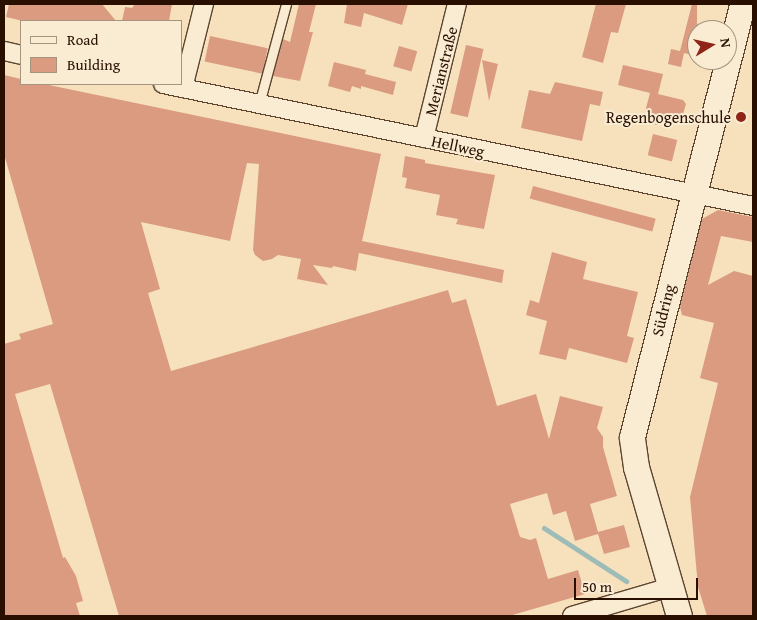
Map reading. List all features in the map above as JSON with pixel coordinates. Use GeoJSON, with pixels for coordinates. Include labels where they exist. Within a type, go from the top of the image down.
{"type":"FeatureCollection","features":[{"type":"Feature","properties":{"kind":"main road","name":"Südring"},"geometry":{"type":"LineString","coordinates":[[678,616],[636,467],[632,436],[742,4]]}},
{"type":"Feature","properties":{"kind":"street"},"geometry":{"type":"LineString","coordinates":[[183,88],[204,4]]}},
{"type":"Feature","properties":{"kind":"street","name":"Merianstraße"},"geometry":{"type":"LineString","coordinates":[[424,138],[457,4]]}},
{"type":"Feature","properties":{"kind":"street"},"geometry":{"type":"LineString","coordinates":[[4,51],[20,55]]}},
{"type":"Feature","properties":{"kind":"street","name":"Hellweg"},"geometry":{"type":"LineString","coordinates":[[168,85],[753,206]]}},
{"type":"Feature","properties":{"kind":"street"},"geometry":{"type":"LineString","coordinates":[[572,616],[670,586]]}},
{"type":"Feature","properties":{"kind":"lane"},"geometry":{"type":"LineString","coordinates":[[259,104],[286,4]]}},
{"type":"Feature","properties":{"kind":"building"},"geometry":{"type":"Polygon","coordinates":[[[9,4],[102,4],[115,20],[20,20],[6,17],[9,4]]]}},
{"type":"Feature","properties":{"kind":"building"},"geometry":{"type":"Polygon","coordinates":[[[135,4],[172,4],[169,20],[122,20],[125,7],[132,8],[135,4]]]}},
{"type":"Feature","properties":{"kind":"building"},"geometry":{"type":"Polygon","coordinates":[[[299,4],[316,4],[309,32],[313,32],[300,81],[273,76],[283,39],[290,42],[299,4]]]}},
{"type":"Feature","properties":{"kind":"building"},"geometry":{"type":"Polygon","coordinates":[[[347,4],[408,4],[402,25],[364,13],[361,27],[344,23],[347,4]]]}},
{"type":"Feature","properties":{"kind":"building"},"geometry":{"type":"Polygon","coordinates":[[[596,4],[626,4],[618,33],[611,32],[603,63],[582,57],[596,4]]]}},
{"type":"Feature","properties":{"kind":"building"},"geometry":{"type":"Polygon","coordinates":[[[692,4],[697,4],[697,20],[688,20],[692,4]]]}},
{"type":"Feature","properties":{"kind":"building"},"geometry":{"type":"Polygon","coordinates":[[[687,24],[687,54],[684,53],[681,67],[668,64],[671,49],[680,51],[687,24]]]}},
{"type":"Feature","properties":{"kind":"building"},"geometry":{"type":"Polygon","coordinates":[[[210,36],[268,48],[262,74],[205,61],[210,36]]]}},
{"type":"Feature","properties":{"kind":"building"},"geometry":{"type":"Polygon","coordinates":[[[466,45],[484,49],[468,117],[450,113],[466,45]]]}},
{"type":"Feature","properties":{"kind":"building"},"geometry":{"type":"Polygon","coordinates":[[[399,46],[417,51],[411,71],[393,66],[399,46]]]}},
{"type":"Feature","properties":{"kind":"building"},"geometry":{"type":"Polygon","coordinates":[[[482,60],[498,64],[489,101],[482,60]]]}},
{"type":"Feature","properties":{"kind":"building"},"geometry":{"type":"Polygon","coordinates":[[[334,62],[366,70],[365,74],[396,82],[393,95],[361,86],[361,89],[352,86],[350,92],[328,86],[334,62]]]}},
{"type":"Feature","properties":{"kind":"building"},"geometry":{"type":"Polygon","coordinates":[[[623,65],[663,74],[658,94],[683,100],[686,104],[681,121],[655,125],[658,115],[645,112],[650,93],[618,85],[623,65]]]}},
{"type":"Feature","properties":{"kind":"building"},"geometry":{"type":"Polygon","coordinates":[[[4,75],[20,79],[20,85],[49,85],[381,154],[362,241],[504,270],[502,283],[359,253],[356,271],[333,266],[332,268],[313,265],[328,285],[297,279],[301,259],[278,255],[263,261],[255,255],[253,250],[259,164],[247,163],[230,241],[141,222],[160,289],[148,293],[171,371],[448,290],[452,303],[466,299],[497,406],[536,394],[549,439],[560,396],[603,407],[597,428],[603,437],[603,447],[617,496],[590,504],[598,532],[624,525],[630,547],[604,554],[598,534],[575,541],[566,511],[553,515],[547,493],[510,504],[520,537],[530,540],[536,538],[548,579],[578,570],[585,594],[509,616],[119,616],[50,384],[15,394],[63,558],[65,557],[76,576],[83,601],[76,603],[80,616],[4,616],[4,344],[21,339],[19,334],[53,324],[4,154],[4,75]]]}},
{"type":"Feature","properties":{"kind":"building"},"geometry":{"type":"Polygon","coordinates":[[[555,82],[603,92],[600,106],[590,104],[582,141],[521,128],[529,90],[550,94],[555,82]]]}},
{"type":"Feature","properties":{"kind":"building"},"geometry":{"type":"Polygon","coordinates":[[[653,134],[677,140],[672,161],[648,155],[653,134]]]}},
{"type":"Feature","properties":{"kind":"building"},"geometry":{"type":"Polygon","coordinates":[[[405,156],[425,160],[425,163],[495,175],[484,229],[456,224],[458,219],[436,215],[440,195],[405,188],[407,178],[402,177],[405,156]]]}},
{"type":"Feature","properties":{"kind":"building"},"geometry":{"type":"Polygon","coordinates":[[[533,186],[656,219],[652,231],[530,199],[533,186]]]}},
{"type":"Feature","properties":{"kind":"building"},"geometry":{"type":"Polygon","coordinates":[[[718,210],[753,217],[753,242],[721,236],[708,285],[734,271],[753,276],[753,616],[707,616],[698,587],[690,497],[718,383],[700,378],[714,323],[682,315],[680,307],[702,219],[718,210]]]}},
{"type":"Feature","properties":{"kind":"building"},"geometry":{"type":"Polygon","coordinates":[[[552,252],[587,262],[583,279],[638,292],[627,336],[634,338],[627,363],[569,348],[566,360],[539,354],[547,321],[526,315],[530,300],[539,303],[552,252]]]}},
{"type":"Feature","properties":{"kind":"waterway"},"geometry":{"type":"LineString","coordinates":[[544,528],[626,581]]}},
{"type":"Feature","properties":{"kind":"place","name":"Regenbogenschule"},"geometry":{"type":"Point","coordinates":[741,117]}}]}
